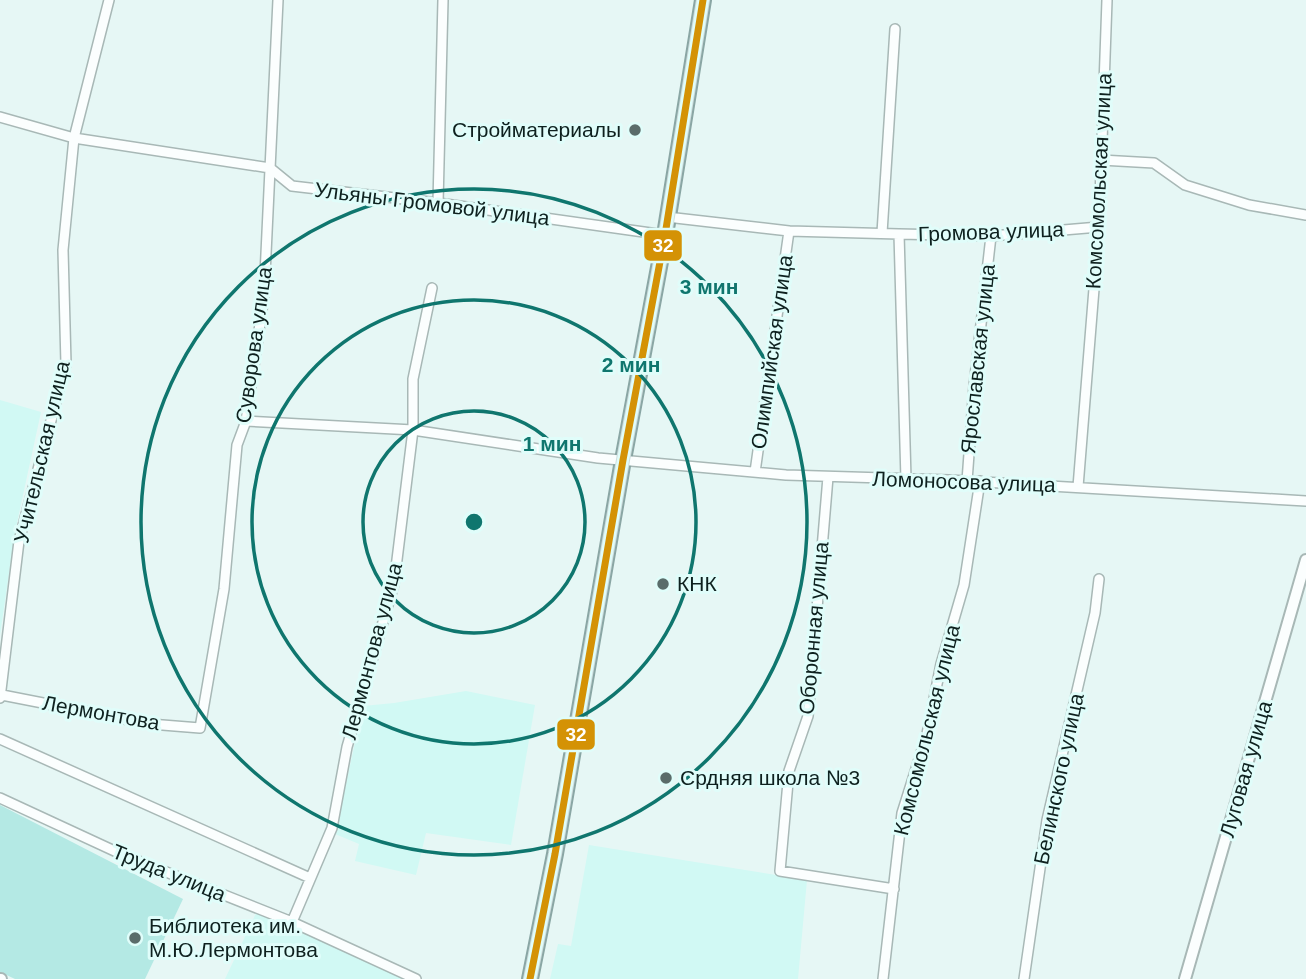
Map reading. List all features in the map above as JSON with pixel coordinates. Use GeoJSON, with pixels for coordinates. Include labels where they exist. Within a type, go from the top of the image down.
{"type":"FeatureCollection","features":[{"type":"Feature","properties":{"kind":"highway"},"geometry":{"type":"LineString","coordinates":[[530,979],[555,854],[665,235],[703,0]]}},
{"type":"Feature","properties":{"kind":"street","name":"Учительская улица"},"geometry":{"type":"LineString","coordinates":[[1,696],[19,541],[66,364],[63,250],[74,138],[109,0]]}},
{"type":"Feature","properties":{"kind":"street","name":"Суворова улица"},"geometry":{"type":"LineString","coordinates":[[200,728],[224,589],[237,445],[247,421],[264,296],[278,0]]}},
{"type":"Feature","properties":{"kind":"street"},"geometry":{"type":"LineString","coordinates":[[438,203],[443,0]]}},
{"type":"Feature","properties":{"kind":"street","name":"Комсомольская улица"},"geometry":{"type":"LineString","coordinates":[[1078,487],[1099,227],[1107,0]]}},
{"type":"Feature","properties":{"kind":"street"},"geometry":{"type":"LineString","coordinates":[[882,233],[895,29]]}},
{"type":"Feature","properties":{"kind":"street","name":"Ульяны Громовой улица"},"geometry":{"type":"LineString","coordinates":[[0,117],[74,138],[270,168],[292,186],[438,203],[665,235]]}},
{"type":"Feature","properties":{"kind":"street"},"geometry":{"type":"LineString","coordinates":[[1101,160],[1154,163],[1185,185],[1249,205],[1306,215]]}},
{"type":"Feature","properties":{"kind":"street","name":"Громова улица"},"geometry":{"type":"LineString","coordinates":[[667,217],[789,231],[899,234],[990,236],[1099,227]]}},
{"type":"Feature","properties":{"kind":"street","name":"Олимпийская улица"},"geometry":{"type":"LineString","coordinates":[[755,472],[789,231]]}},
{"type":"Feature","properties":{"kind":"street"},"geometry":{"type":"LineString","coordinates":[[899,234],[906,479]]}},
{"type":"Feature","properties":{"kind":"street","name":"Ярославская улица"},"geometry":{"type":"LineString","coordinates":[[967,481],[990,236]]}},
{"type":"Feature","properties":{"kind":"street","name":"Лермонтова улица"},"geometry":{"type":"LineString","coordinates":[[292,922],[332,828],[347,747],[394,584],[413,430],[413,380],[432,288]]}},
{"type":"Feature","properties":{"kind":"street","name":"Ломоносова улица"},"geometry":{"type":"LineString","coordinates":[[247,421],[413,430],[623,460],[755,472],[980,481],[1306,501]]}},
{"type":"Feature","properties":{"kind":"street","name":"Оборонная улица"},"geometry":{"type":"LineString","coordinates":[[828,477],[808,716],[789,771],[780,870],[894,889]]}},
{"type":"Feature","properties":{"kind":"street","name":"Комсомольская улица"},"geometry":{"type":"LineString","coordinates":[[883,979],[902,813],[927,734],[941,664],[964,585],[980,481]]}},
{"type":"Feature","properties":{"kind":"street","name":"Луговая улица"},"geometry":{"type":"LineString","coordinates":[[1185,979],[1306,560]]}},
{"type":"Feature","properties":{"kind":"street","name":"Белинского улица"},"geometry":{"type":"LineString","coordinates":[[1024,979],[1047,820],[1095,613],[1099,579]]}},
{"type":"Feature","properties":{"kind":"street","name":"Лермонтова"},"geometry":{"type":"LineString","coordinates":[[1,696],[150,724],[200,728]]}},
{"type":"Feature","properties":{"kind":"street"},"geometry":{"type":"LineString","coordinates":[[0,739],[310,878]]}},
{"type":"Feature","properties":{"kind":"street","name":"Труда улица"},"geometry":{"type":"LineString","coordinates":[[0,798],[121,854],[292,922],[416,979]]}},
{"type":"Feature","properties":{"kind":"shaded area"},"geometry":{"type":"Polygon","coordinates":[[[0,400],[41,412],[15,532],[0,635],[0,400]]]}},
{"type":"Feature","properties":{"kind":"shaded area"},"geometry":{"type":"Polygon","coordinates":[[[466,691],[535,705],[511,845],[426,833],[416,875],[355,861],[359,844],[335,834],[363,706],[466,691]]]}},
{"type":"Feature","properties":{"kind":"shaded area"},"geometry":{"type":"Polygon","coordinates":[[[0,805],[183,899],[145,979],[15,979],[0,972],[0,805]]]}},
{"type":"Feature","properties":{"kind":"shaded area"},"geometry":{"type":"Polygon","coordinates":[[[589,845],[807,880],[798,979],[550,979],[558,944],[571,946],[589,845]]]}},
{"type":"Feature","properties":{"kind":"shaded area"},"geometry":{"type":"Polygon","coordinates":[[[257,911],[409,979],[225,979],[257,911]]]}},
{"type":"Feature","properties":{"kind":"transit line","name":"32"},"geometry":{"type":"LineString","coordinates":[[530,979],[555,854],[665,235],[703,0]]}},
{"type":"Feature","properties":{"kind":"place","name":"Стройматериалы"},"geometry":{"type":"Point","coordinates":[635,130]}},
{"type":"Feature","properties":{"kind":"place","name":"КНК"},"geometry":{"type":"Point","coordinates":[663,584]}},
{"type":"Feature","properties":{"kind":"place","name":"Срдняя школа №3"},"geometry":{"type":"Point","coordinates":[666,778]}},
{"type":"Feature","properties":{"kind":"place","name":"Библиотека им. М.Ю.Лермонтова"},"geometry":{"type":"Point","coordinates":[135,938]}}]}
